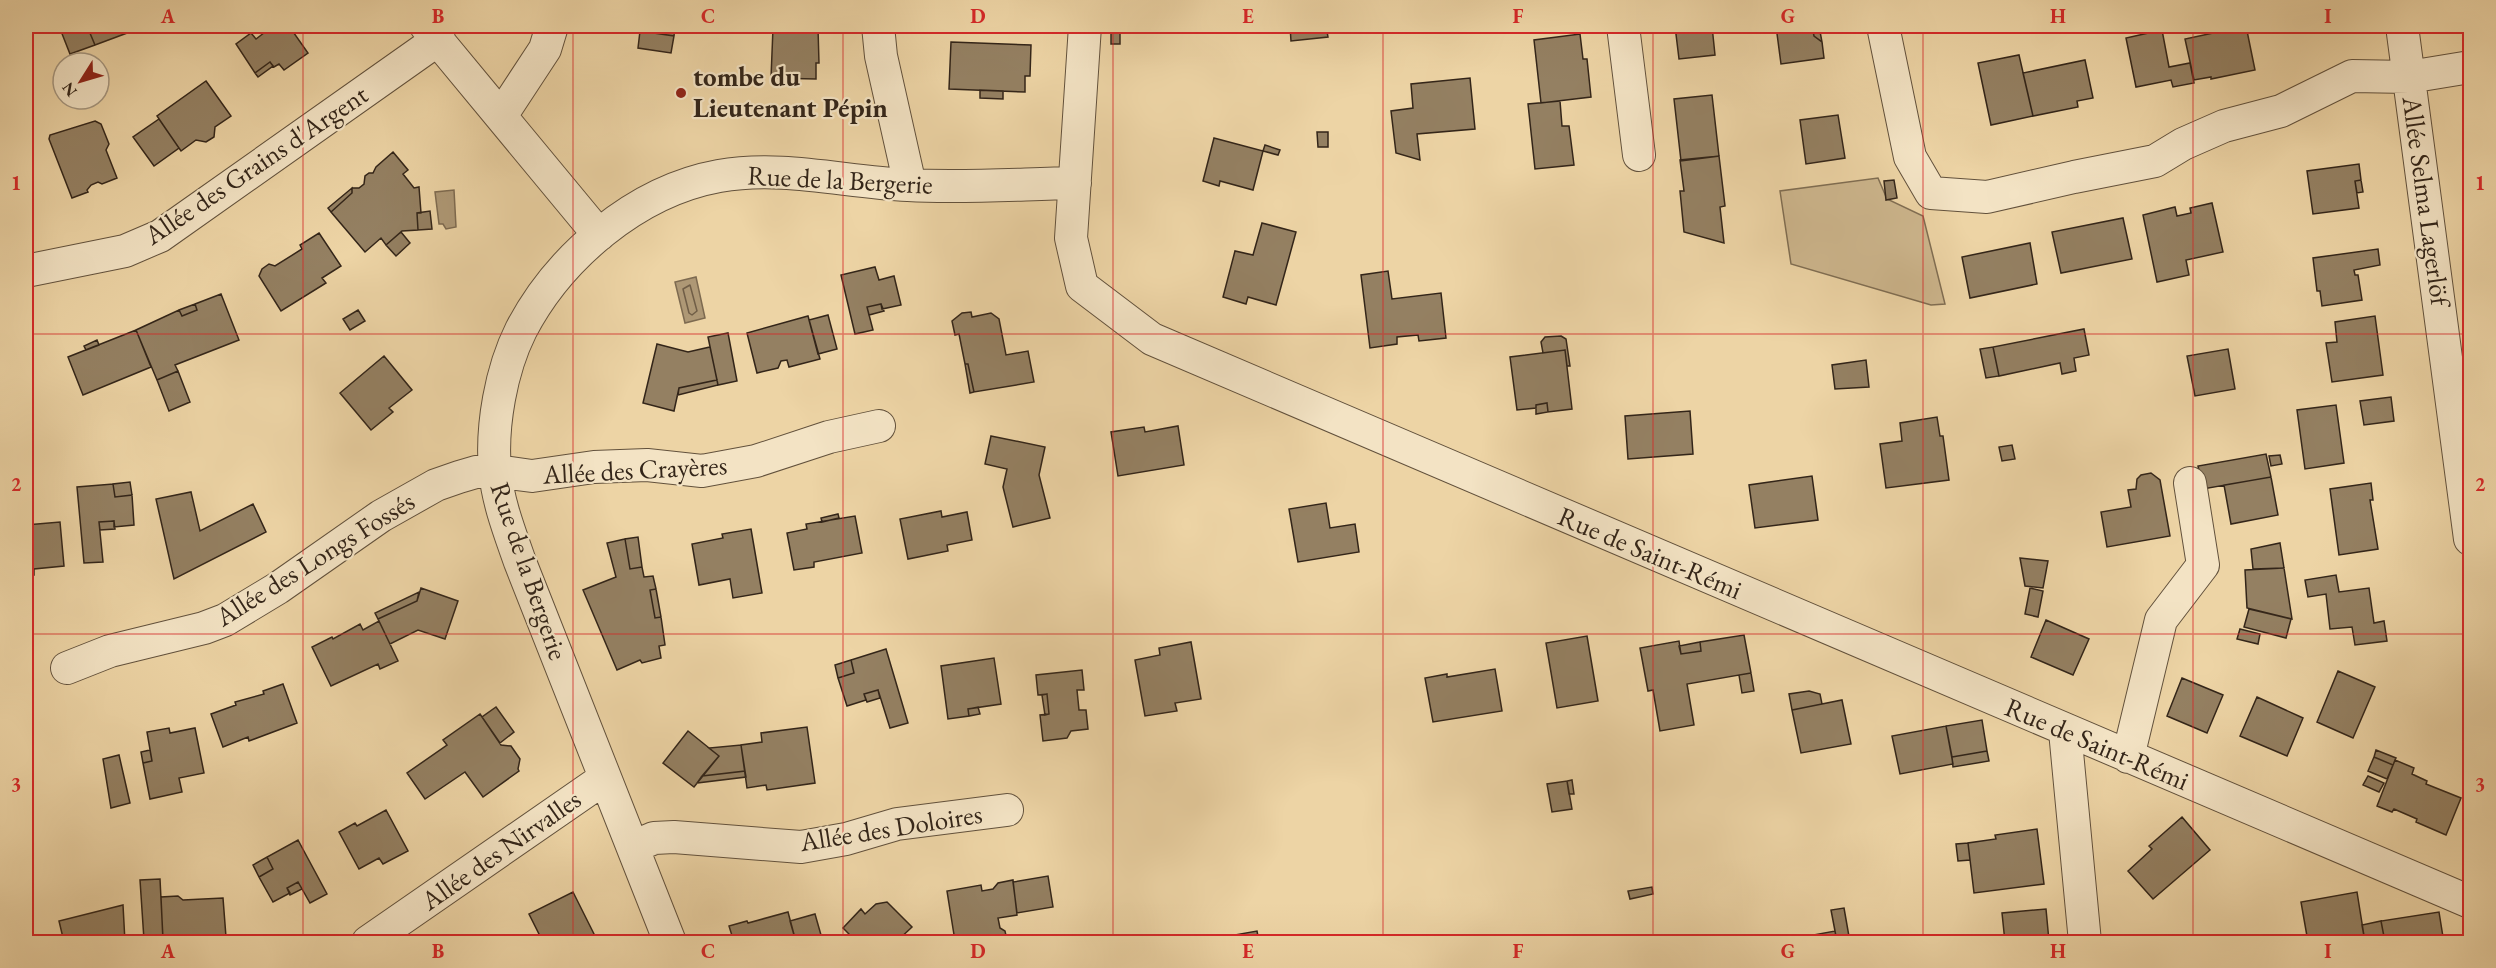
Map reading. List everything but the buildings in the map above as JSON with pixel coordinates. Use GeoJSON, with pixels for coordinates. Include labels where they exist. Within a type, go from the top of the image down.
{"type":"FeatureCollection","features":[{"type":"Feature","properties":{"kind":"street"},"geometry":{"type":"LineString","coordinates":[[501,116],[544,49],[552,26]]}},
{"type":"Feature","properties":{"kind":"street"},"geometry":{"type":"LineString","coordinates":[[879,26],[881,56],[910,185]]}},
{"type":"Feature","properties":{"kind":"street","name":"Rue de Saint-Rémi"},"geometry":{"type":"LineString","coordinates":[[1085,26],[1071,238],[1082,286],[1152,339],[2470,902]]}},
{"type":"Feature","properties":{"kind":"street"},"geometry":{"type":"LineString","coordinates":[[1623,26],[1639,155]]}},
{"type":"Feature","properties":{"kind":"street"},"geometry":{"type":"LineString","coordinates":[[1883,26],[1910,157],[1931,193],[1987,197],[2155,161],[2183,144],[2224,126],[2281,111],[2352,76],[2409,77],[2470,67]]}},
{"type":"Feature","properties":{"kind":"street","name":"Allée Selma Lagerlöf"},"geometry":{"type":"LineString","coordinates":[[2402,26],[2470,539]]}},
{"type":"Feature","properties":{"kind":"street"},"geometry":{"type":"LineString","coordinates":[[433,32],[599,235]]}},
{"type":"Feature","properties":{"kind":"street","name":"Allée des Grains d'Argent"},"geometry":{"type":"LineString","coordinates":[[26,271],[125,251],[160,236],[433,32]]}},
{"type":"Feature","properties":{"kind":"street","name":"Rue de la Bergerie"},"geometry":{"type":"LineString","coordinates":[[670,942],[520,562],[501,508],[495,471],[498,413],[503,382],[520,332],[546,291],[568,263],[599,235],[659,196],[716,177],[755,171],[797,172],[910,185],[1075,183]]}},
{"type":"Feature","properties":{"kind":"street","name":"Allée des Crayères"},"geometry":{"type":"LineString","coordinates":[[495,471],[532,476],[594,467],[647,465],[702,471],[756,461],[829,437],[879,426]]}},
{"type":"Feature","properties":{"kind":"street","name":"Allée des Longs Fossés"},"geometry":{"type":"LineString","coordinates":[[67,668],[110,651],[204,628],[225,620],[278,588],[351,536],[412,497],[459,477],[476,472],[495,471]]}},
{"type":"Feature","properties":{"kind":"street"},"geometry":{"type":"LineString","coordinates":[[2128,757],[2161,620],[2203,565],[2190,483]]}},
{"type":"Feature","properties":{"kind":"street"},"geometry":{"type":"LineString","coordinates":[[2065,730],[2085,942]]}},
{"type":"Feature","properties":{"kind":"street","name":"Allée des Nirvalles"},"geometry":{"type":"LineString","coordinates":[[368,942],[605,778]]}},
{"type":"Feature","properties":{"kind":"street","name":"Allée des Doloires"},"geometry":{"type":"LineString","coordinates":[[633,847],[654,838],[674,837],[801,847],[846,839],[897,824],[1007,810]]}},
{"type":"Feature","properties":{"kind":"shaded area"},"geometry":{"type":"Polygon","coordinates":[[[1878,178],[1887,199],[1923,216],[1945,304],[1931,305],[1791,264],[1780,191],[1878,178]]]}},
{"type":"Feature","properties":{"kind":"water"},"geometry":{"type":"Polygon","coordinates":[[[454,190],[456,227],[446,229],[443,224],[439,224],[435,192],[454,190]]]}},
{"type":"Feature","properties":{"kind":"water"},"geometry":{"type":"Polygon","coordinates":[[[696,277],[705,318],[685,323],[675,282],[696,277]]]}},
{"type":"Feature","properties":{"kind":"place","name":"tombe du Lieutenant Pépin"},"geometry":{"type":"Point","coordinates":[681,93]}}]}
